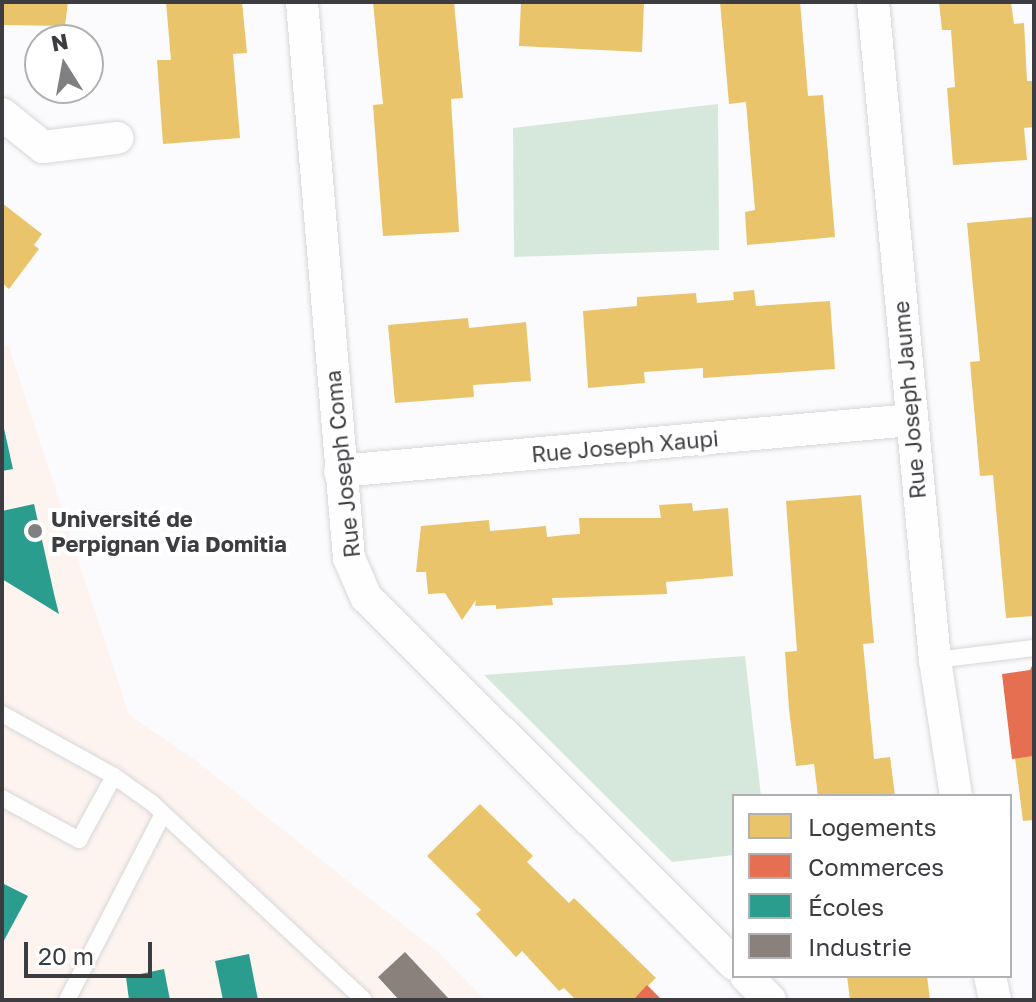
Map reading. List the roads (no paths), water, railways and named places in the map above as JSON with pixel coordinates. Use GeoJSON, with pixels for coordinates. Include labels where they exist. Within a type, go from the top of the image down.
{"type":"FeatureCollection","features":[{"type":"Feature","properties":{"kind":"street","name":"Rue Joseph Coma"},"geometry":{"type":"LineString","coordinates":[[302,2],[349,558],[366,597],[732,962]]}},
{"type":"Feature","properties":{"kind":"street","name":"Rue Joseph Jaume"},"geometry":{"type":"LineString","coordinates":[[873,2],[935,660],[956,794]]}},
{"type":"Feature","properties":{"kind":"street"},"geometry":{"type":"LineString","coordinates":[[2,114],[43,147],[117,138]]}},
{"type":"Feature","properties":{"kind":"street","name":"Rue Joseph Xaupi"},"geometry":{"type":"LineString","coordinates":[[340,471],[911,420]]}},
{"type":"Feature","properties":{"kind":"street"},"geometry":{"type":"LineString","coordinates":[[748,978],[770,1000]]}},
{"type":"Feature","properties":{"kind":"street"},"geometry":{"type":"LineString","coordinates":[[990,978],[995,1000]]}},
{"type":"Feature","properties":{"kind":"lane"},"geometry":{"type":"LineString","coordinates":[[935,660],[1034,648]]}},
{"type":"Feature","properties":{"kind":"lane"},"geometry":{"type":"LineString","coordinates":[[2,714],[114,776],[163,814],[364,1000]]}},
{"type":"Feature","properties":{"kind":"lane"},"geometry":{"type":"LineString","coordinates":[[2,798],[79,840],[114,776]]}},
{"type":"Feature","properties":{"kind":"lane"},"geometry":{"type":"LineString","coordinates":[[67,1000],[163,814]]}},
{"type":"Feature","properties":{"kind":"place","name":"Université de Perpignan Via Domitia"},"geometry":{"type":"Point","coordinates":[35,531]}}]}
